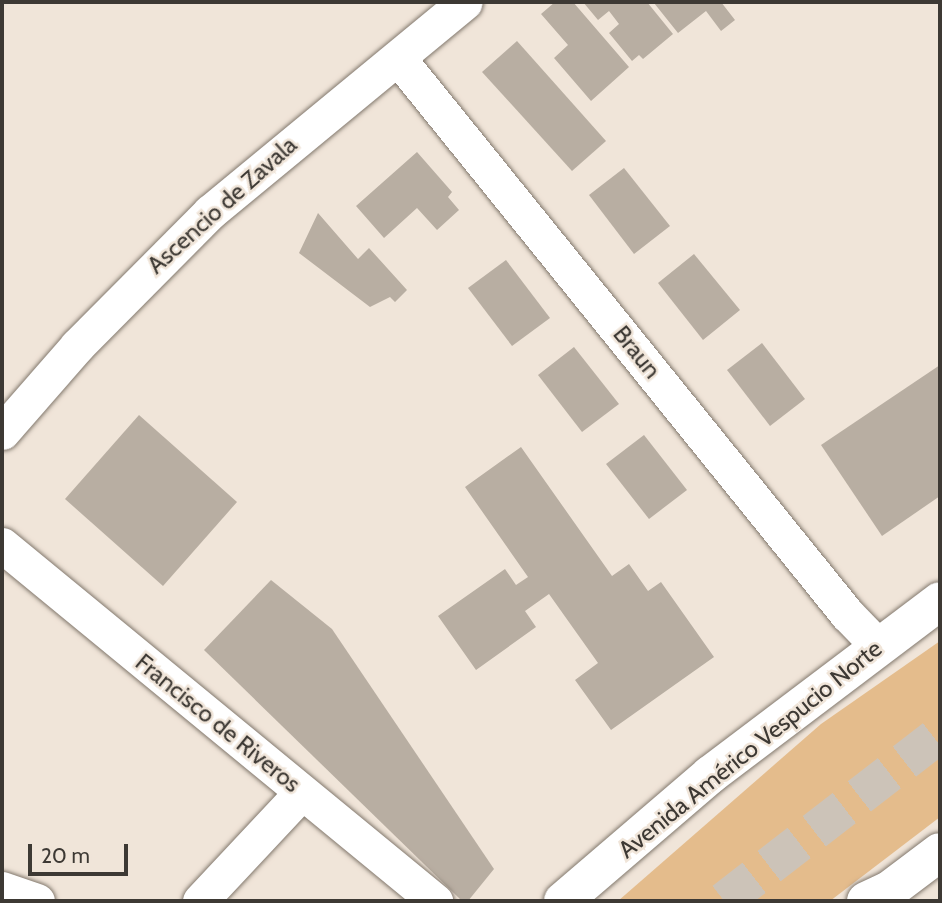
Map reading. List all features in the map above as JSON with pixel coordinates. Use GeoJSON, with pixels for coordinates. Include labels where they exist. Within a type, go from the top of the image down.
{"type":"FeatureCollection","features":[{"type":"Feature","properties":{"kind":"main road","name":"Avenida Américo Vespucio Norte"},"geometry":{"type":"LineString","coordinates":[[564,901],[710,775],[940,601]]}},
{"type":"Feature","properties":{"kind":"main road"},"geometry":{"type":"LineString","coordinates":[[876,898],[940,852]]}},
{"type":"Feature","properties":{"kind":"street","name":"Ascencio de Zavala"},"geometry":{"type":"LineString","coordinates":[[2,432],[77,346],[210,212],[465,2]]}},
{"type":"Feature","properties":{"kind":"street","name":"Braun"},"geometry":{"type":"LineString","coordinates":[[398,58],[847,614],[878,646]]}},
{"type":"Feature","properties":{"kind":"street","name":"Francisco de Riveros"},"geometry":{"type":"LineString","coordinates":[[2,545],[435,901]]}},
{"type":"Feature","properties":{"kind":"street"},"geometry":{"type":"LineString","coordinates":[[200,901],[302,792]]}},
{"type":"Feature","properties":{"kind":"street"},"geometry":{"type":"LineString","coordinates":[[2,889],[37,901]]}},
{"type":"Feature","properties":{"kind":"shaded area"},"geometry":{"type":"Polygon","coordinates":[[[940,641],[940,817],[830,901],[618,901],[821,724],[940,641]]]}},
{"type":"Feature","properties":{"kind":"building"},"geometry":{"type":"Polygon","coordinates":[[[555,2],[573,2],[629,67],[591,101],[554,58],[568,45],[541,14],[555,2]]]}},
{"type":"Feature","properties":{"kind":"building"},"geometry":{"type":"Polygon","coordinates":[[[583,2],[647,2],[673,34],[643,59],[639,55],[632,61],[609,33],[619,24],[609,11],[598,20],[583,2]]]}},
{"type":"Feature","properties":{"kind":"building"},"geometry":{"type":"Polygon","coordinates":[[[721,2],[735,20],[721,31],[706,11],[678,33],[654,3],[721,2]]]}},
{"type":"Feature","properties":{"kind":"building"},"geometry":{"type":"Polygon","coordinates":[[[517,41],[606,141],[572,171],[482,72],[517,41]]]}},
{"type":"Feature","properties":{"kind":"building"},"geometry":{"type":"Polygon","coordinates":[[[417,152],[452,192],[448,197],[459,210],[437,230],[417,208],[384,238],[356,206],[417,152]]]}},
{"type":"Feature","properties":{"kind":"building"},"geometry":{"type":"Polygon","coordinates":[[[624,168],[670,226],[634,254],[589,195],[624,168]]]}},
{"type":"Feature","properties":{"kind":"building"},"geometry":{"type":"Polygon","coordinates":[[[318,213],[358,259],[369,248],[407,290],[395,302],[390,297],[370,307],[299,253],[318,213]]]}},
{"type":"Feature","properties":{"kind":"building"},"geometry":{"type":"Polygon","coordinates":[[[694,254],[740,310],[703,340],[658,283],[694,254]]]}},
{"type":"Feature","properties":{"kind":"building"},"geometry":{"type":"Polygon","coordinates":[[[506,260],[550,318],[512,346],[468,288],[506,260]]]}},
{"type":"Feature","properties":{"kind":"building"},"geometry":{"type":"Polygon","coordinates":[[[762,343],[805,399],[770,426],[727,370],[762,343]]]}},
{"type":"Feature","properties":{"kind":"building"},"geometry":{"type":"Polygon","coordinates":[[[574,347],[619,404],[582,432],[538,375],[574,347]]]}},
{"type":"Feature","properties":{"kind":"building"},"geometry":{"type":"Polygon","coordinates":[[[940,365],[940,496],[882,536],[821,445],[940,365]]]}},
{"type":"Feature","properties":{"kind":"building"},"geometry":{"type":"Polygon","coordinates":[[[139,415],[237,502],[163,586],[65,499],[139,415]]]}},
{"type":"Feature","properties":{"kind":"building"},"geometry":{"type":"Polygon","coordinates":[[[644,435],[687,490],[649,519],[606,464],[644,435]]]}},
{"type":"Feature","properties":{"kind":"building"},"geometry":{"type":"Polygon","coordinates":[[[521,447],[612,576],[629,564],[648,591],[661,582],[714,657],[611,730],[575,680],[598,663],[549,594],[525,611],[536,627],[476,670],[438,616],[505,569],[516,585],[528,577],[465,487],[521,447]]]}},
{"type":"Feature","properties":{"kind":"building"},"geometry":{"type":"Polygon","coordinates":[[[271,580],[332,629],[494,869],[468,901],[462,901],[204,650],[271,580]]]}},
{"type":"Feature","properties":{"kind":"tunnel"},"geometry":{"type":"LineString","coordinates":[[724,901],[940,734]]}}]}
